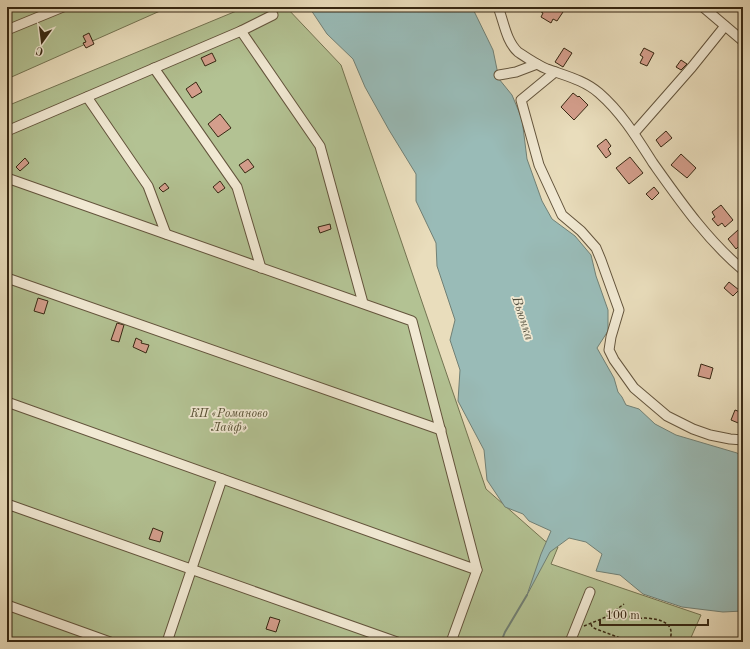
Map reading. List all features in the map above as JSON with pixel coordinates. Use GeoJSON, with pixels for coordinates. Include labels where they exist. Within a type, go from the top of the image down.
{"type":"FeatureCollection","features":[{"type":"Feature","properties":{"kind":"street"},"geometry":{"type":"LineString","coordinates":[[7,30],[63,7]]}},
{"type":"Feature","properties":{"kind":"street"},"geometry":{"type":"LineString","coordinates":[[498,7],[512,45],[518,52],[537,64],[580,80],[595,89],[620,114],[660,173],[702,229],[743,270]]}},
{"type":"Feature","properties":{"kind":"street"},"geometry":{"type":"LineString","coordinates":[[703,7],[743,41]]}},
{"type":"Feature","properties":{"kind":"street"},"geometry":{"type":"LineString","coordinates":[[7,131],[241,31],[273,15]]}},
{"type":"Feature","properties":{"kind":"street"},"geometry":{"type":"LineString","coordinates":[[634,133],[692,67],[725,26]]}},
{"type":"Feature","properties":{"kind":"street"},"geometry":{"type":"LineString","coordinates":[[241,31],[320,146],[364,303]]}},
{"type":"Feature","properties":{"kind":"street"},"geometry":{"type":"LineString","coordinates":[[499,75],[516,72],[537,64]]}},
{"type":"Feature","properties":{"kind":"street"},"geometry":{"type":"LineString","coordinates":[[154,68],[237,188],[261,268]]}},
{"type":"Feature","properties":{"kind":"street"},"geometry":{"type":"LineString","coordinates":[[556,72],[521,100],[539,165],[562,215],[581,231],[596,248],[619,310],[611,337],[609,350],[614,360],[634,388],[667,416],[692,429],[710,435],[730,440],[743,440]]}},
{"type":"Feature","properties":{"kind":"street"},"geometry":{"type":"LineString","coordinates":[[87,97],[148,186],[166,234]]}},
{"type":"Feature","properties":{"kind":"street"},"geometry":{"type":"LineString","coordinates":[[7,178],[412,320],[477,570],[451,642]]}},
{"type":"Feature","properties":{"kind":"street"},"geometry":{"type":"LineString","coordinates":[[7,278],[441,430]]}},
{"type":"Feature","properties":{"kind":"street"},"geometry":{"type":"LineString","coordinates":[[7,402],[477,570]]}},
{"type":"Feature","properties":{"kind":"street"},"geometry":{"type":"LineString","coordinates":[[167,642],[222,479]]}},
{"type":"Feature","properties":{"kind":"street"},"geometry":{"type":"LineString","coordinates":[[7,504],[397,642]]}},
{"type":"Feature","properties":{"kind":"street"},"geometry":{"type":"LineString","coordinates":[[570,642],[590,592]]}},
{"type":"Feature","properties":{"kind":"street"},"geometry":{"type":"LineString","coordinates":[[7,605],[110,642]]}},
{"type":"Feature","properties":{"kind":"path"},"geometry":{"type":"LineString","coordinates":[[576,627],[591,624],[606,617],[624,604]]}},
{"type":"Feature","properties":{"kind":"path"},"geometry":{"type":"LineString","coordinates":[[616,610],[624,616],[632,618],[646,618],[667,624],[670,626],[672,632],[669,642]]}},
{"type":"Feature","properties":{"kind":"path"},"geometry":{"type":"LineString","coordinates":[[591,624],[592,627],[596,629],[631,642]]}},
{"type":"Feature","properties":{"kind":"green space"},"geometry":{"type":"Polygon","coordinates":[[[7,7],[169,7],[7,79],[7,7]]]}},
{"type":"Feature","properties":{"kind":"green space","name":"КП «Романово Лайф»"},"geometry":{"type":"Polygon","coordinates":[[[246,7],[286,7],[341,65],[486,489],[545,541],[558,547],[551,564],[701,615],[689,642],[7,642],[7,106],[246,7]]]}},
{"type":"Feature","properties":{"kind":"water","name":"Вьюнка"},"geometry":{"type":"Polygon","coordinates":[[[309,7],[472,7],[493,50],[499,79],[512,95],[522,119],[527,159],[542,201],[552,219],[575,236],[591,255],[596,276],[608,310],[608,331],[597,348],[614,378],[618,392],[626,405],[639,409],[655,424],[676,435],[737,453],[743,457],[743,611],[723,612],[682,607],[643,594],[620,575],[596,571],[602,554],[586,542],[569,538],[550,552],[527,595],[541,554],[551,531],[529,521],[523,514],[505,507],[487,480],[484,450],[458,401],[460,370],[450,340],[455,320],[437,266],[436,243],[416,201],[416,174],[365,87],[353,59],[327,34],[309,7]]]}},
{"type":"Feature","properties":{"kind":"building"},"geometry":{"type":"Polygon","coordinates":[[[533,7],[555,7],[563,12],[557,21],[553,19],[551,23],[541,17],[543,13],[533,7]]]}},
{"type":"Feature","properties":{"kind":"building"},"geometry":{"type":"Polygon","coordinates":[[[89,33],[94,44],[86,48],[83,43],[86,42],[83,36],[89,33]]]}},
{"type":"Feature","properties":{"kind":"building"},"geometry":{"type":"Polygon","coordinates":[[[564,48],[572,53],[563,67],[555,62],[564,48]]]}},
{"type":"Feature","properties":{"kind":"building"},"geometry":{"type":"Polygon","coordinates":[[[644,48],[654,53],[647,66],[640,63],[643,57],[640,55],[644,48]]]}},
{"type":"Feature","properties":{"kind":"building"},"geometry":{"type":"Polygon","coordinates":[[[212,53],[216,61],[205,66],[201,58],[212,53]]]}},
{"type":"Feature","properties":{"kind":"building"},"geometry":{"type":"Polygon","coordinates":[[[681,60],[687,64],[681,70],[676,67],[681,60]]]}},
{"type":"Feature","properties":{"kind":"building"},"geometry":{"type":"Polygon","coordinates":[[[196,82],[202,92],[192,98],[186,89],[196,82]]]}},
{"type":"Feature","properties":{"kind":"building"},"geometry":{"type":"Polygon","coordinates":[[[573,93],[578,97],[579,96],[588,105],[574,120],[561,107],[573,93]]]}},
{"type":"Feature","properties":{"kind":"building"},"geometry":{"type":"Polygon","coordinates":[[[220,114],[231,128],[218,137],[208,124],[220,114]]]}},
{"type":"Feature","properties":{"kind":"building"},"geometry":{"type":"Polygon","coordinates":[[[666,131],[672,138],[661,147],[656,140],[666,131]]]}},
{"type":"Feature","properties":{"kind":"building"},"geometry":{"type":"Polygon","coordinates":[[[606,139],[611,146],[608,149],[611,154],[606,158],[597,146],[606,139]]]}},
{"type":"Feature","properties":{"kind":"building"},"geometry":{"type":"Polygon","coordinates":[[[681,154],[696,168],[687,178],[671,165],[681,154]]]}},
{"type":"Feature","properties":{"kind":"building"},"geometry":{"type":"Polygon","coordinates":[[[630,157],[643,173],[629,184],[616,168],[630,157]]]}},
{"type":"Feature","properties":{"kind":"building"},"geometry":{"type":"Polygon","coordinates":[[[25,158],[29,163],[20,171],[16,167],[25,158]]]}},
{"type":"Feature","properties":{"kind":"building"},"geometry":{"type":"Polygon","coordinates":[[[248,159],[254,167],[245,173],[239,165],[248,159]]]}},
{"type":"Feature","properties":{"kind":"building"},"geometry":{"type":"Polygon","coordinates":[[[220,181],[225,188],[218,193],[213,187],[220,181]]]}},
{"type":"Feature","properties":{"kind":"building"},"geometry":{"type":"Polygon","coordinates":[[[165,183],[169,188],[163,192],[159,188],[165,183]]]}},
{"type":"Feature","properties":{"kind":"building"},"geometry":{"type":"Polygon","coordinates":[[[654,187],[659,193],[652,200],[646,194],[654,187]]]}},
{"type":"Feature","properties":{"kind":"building"},"geometry":{"type":"Polygon","coordinates":[[[721,205],[733,220],[725,227],[722,223],[718,226],[712,219],[715,217],[712,212],[721,205]]]}},
{"type":"Feature","properties":{"kind":"building"},"geometry":{"type":"Polygon","coordinates":[[[330,224],[331,229],[320,233],[318,227],[330,224]]]}},
{"type":"Feature","properties":{"kind":"building"},"geometry":{"type":"Polygon","coordinates":[[[738,230],[743,235],[743,242],[736,249],[728,239],[738,230]]]}},
{"type":"Feature","properties":{"kind":"building"},"geometry":{"type":"Polygon","coordinates":[[[729,282],[739,290],[733,296],[724,288],[729,282]]]}},
{"type":"Feature","properties":{"kind":"building"},"geometry":{"type":"Polygon","coordinates":[[[38,298],[48,301],[44,314],[34,311],[38,298]]]}},
{"type":"Feature","properties":{"kind":"building"},"geometry":{"type":"Polygon","coordinates":[[[117,323],[124,325],[119,342],[111,340],[117,323]]]}},
{"type":"Feature","properties":{"kind":"building"},"geometry":{"type":"Polygon","coordinates":[[[136,338],[142,341],[141,343],[149,345],[146,353],[133,347],[136,338]]]}},
{"type":"Feature","properties":{"kind":"building"},"geometry":{"type":"Polygon","coordinates":[[[701,364],[713,368],[710,379],[698,376],[701,364]]]}},
{"type":"Feature","properties":{"kind":"building"},"geometry":{"type":"Polygon","coordinates":[[[735,410],[743,413],[743,425],[731,420],[735,410]]]}},
{"type":"Feature","properties":{"kind":"building"},"geometry":{"type":"Polygon","coordinates":[[[153,528],[163,532],[160,542],[149,539],[153,528]]]}},
{"type":"Feature","properties":{"kind":"building"},"geometry":{"type":"Polygon","coordinates":[[[270,617],[280,620],[276,632],[266,629],[270,617]]]}},
{"type":"Feature","properties":{"kind":"waterway"},"geometry":{"type":"LineString","coordinates":[[501,642],[505,632],[527,595]]}}]}
